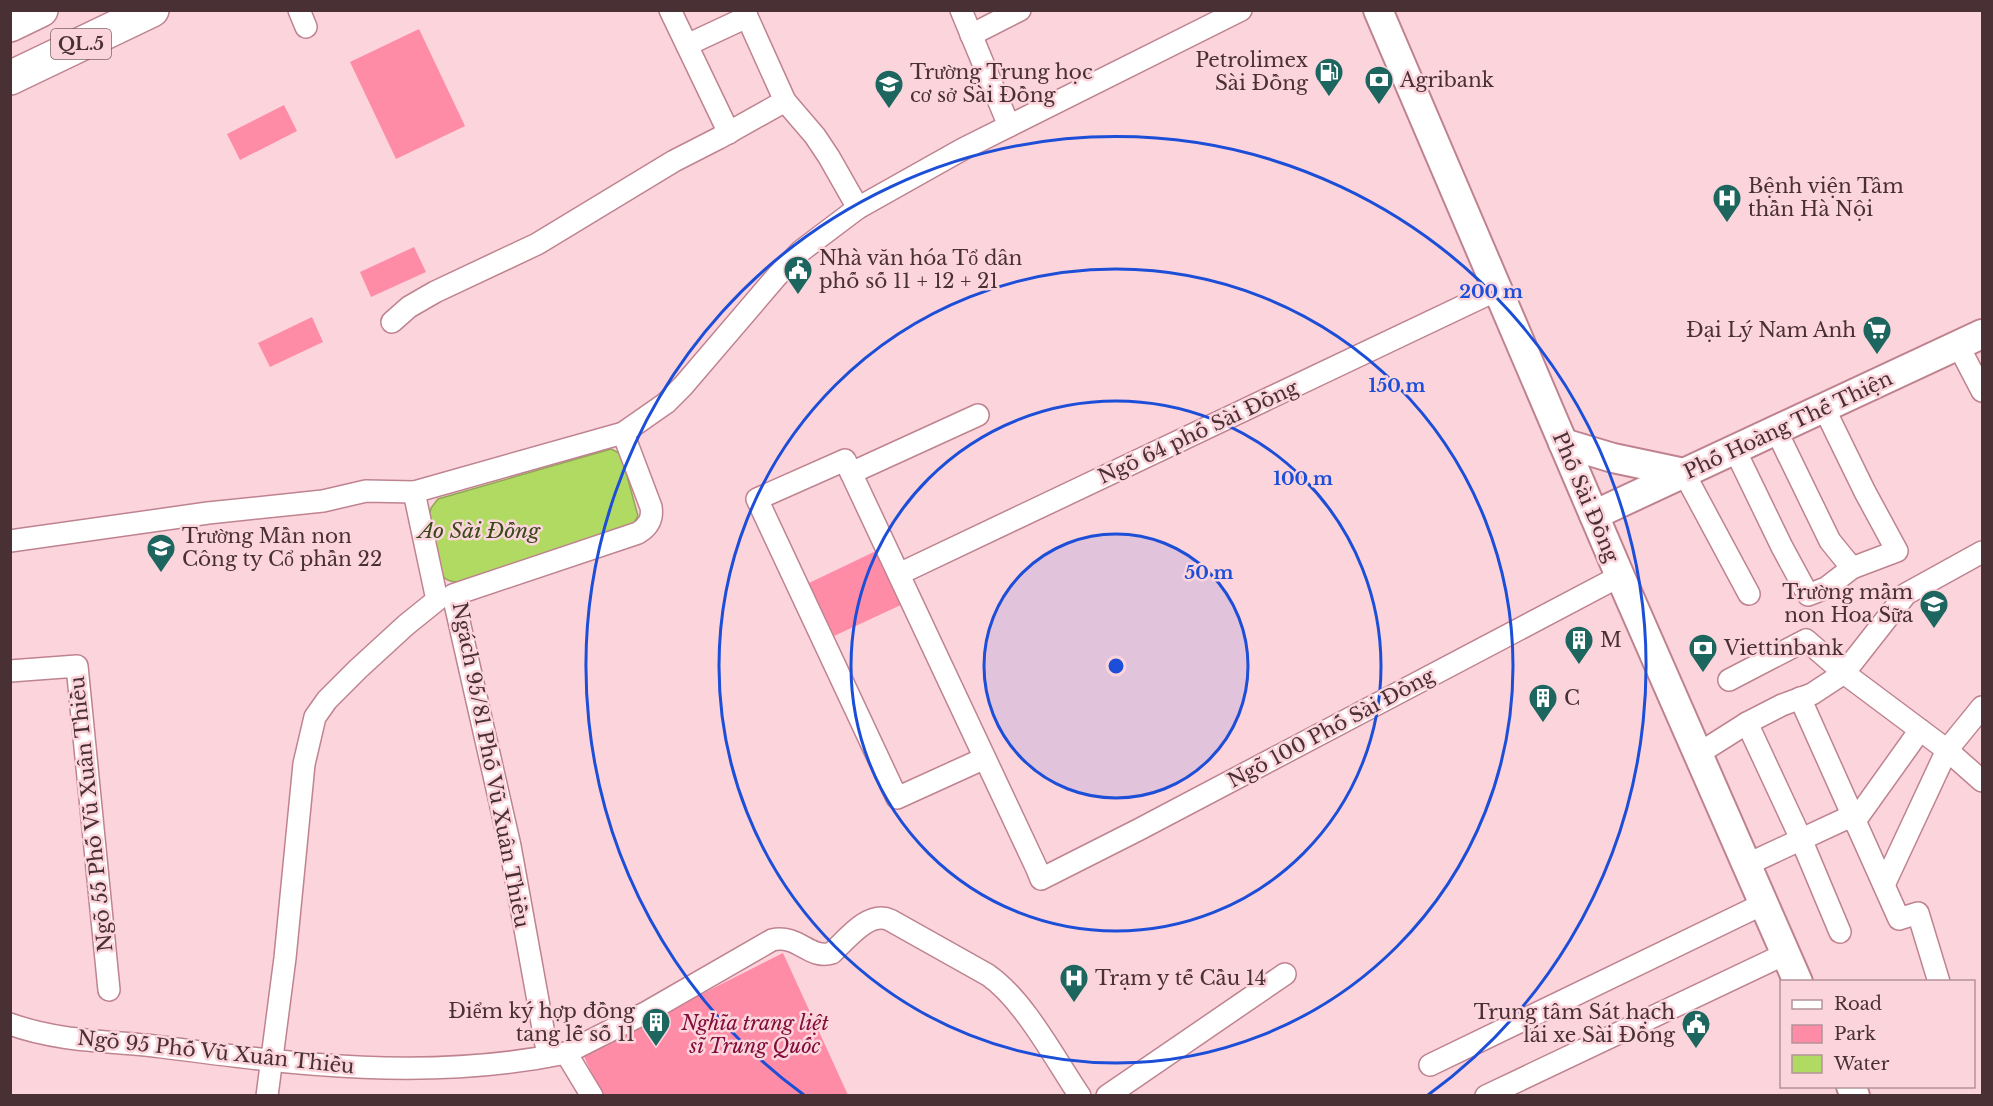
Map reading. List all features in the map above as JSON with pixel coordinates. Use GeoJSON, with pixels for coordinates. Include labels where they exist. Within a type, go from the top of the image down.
{"type":"FeatureCollection","features":[{"type":"Feature","properties":{"kind":"highway","name":"QL.5"},"geometry":{"type":"LineString","coordinates":[[10,25],[41,10]]}},
{"type":"Feature","properties":{"kind":"highway","name":"QL.5"},"geometry":{"type":"LineString","coordinates":[[10,78],[152,10]]}},
{"type":"Feature","properties":{"kind":"street"},"geometry":{"type":"LineString","coordinates":[[670,10],[729,133]]}},
{"type":"Feature","properties":{"kind":"street"},"geometry":{"type":"LineString","coordinates":[[961,10],[1009,126]]}},
{"type":"Feature","properties":{"kind":"street"},"geometry":{"type":"LineString","coordinates":[[971,34],[1020,10]]}},
{"type":"Feature","properties":{"kind":"street"},"geometry":{"type":"LineString","coordinates":[[10,541],[208,513],[323,501],[366,491],[414,492],[623,433],[678,392],[801,251],[858,208],[1009,126],[1241,10]]}},
{"type":"Feature","properties":{"kind":"street","name":"Phố Sài Đồng"},"geometry":{"type":"LineString","coordinates":[[1378,10],[1563,443],[1600,506],[1620,576],[1798,980]]}},
{"type":"Feature","properties":{"kind":"street"},"geometry":{"type":"LineString","coordinates":[[687,45],[745,14],[771,75],[785,101],[815,136],[858,208]]}},
{"type":"Feature","properties":{"kind":"street"},"geometry":{"type":"LineString","coordinates":[[392,322],[409,307],[435,292],[537,244],[674,161],[785,101]]}},
{"type":"Feature","properties":{"kind":"street","name":"Ngõ 64 phố Sài Đồng"},"geometry":{"type":"LineString","coordinates":[[899,574],[1497,290]]}},
{"type":"Feature","properties":{"kind":"street"},"geometry":{"type":"LineString","coordinates":[[1970,339],[1983,391]]}},
{"type":"Feature","properties":{"kind":"street","name":"Phố Hoàng Thế Thiện"},"geometry":{"type":"LineString","coordinates":[[1600,506],[1735,450],[1970,339]]}},
{"type":"Feature","properties":{"kind":"street"},"geometry":{"type":"LineString","coordinates":[[1735,450],[1808,595],[1826,588],[1852,568],[1897,551],[1824,408]]}},
{"type":"Feature","properties":{"kind":"street"},"geometry":{"type":"LineString","coordinates":[[852,473],[978,415]]}},
{"type":"Feature","properties":{"kind":"street"},"geometry":{"type":"LineString","coordinates":[[1776,430],[1830,541],[1852,568]]}},
{"type":"Feature","properties":{"kind":"street","name":"Ngách 95/81 Phố Vũ Xuân Thiều"},"geometry":{"type":"LineString","coordinates":[[557,1054],[510,846],[445,598],[645,529],[652,514],[651,507],[623,433]]}},
{"type":"Feature","properties":{"kind":"street"},"geometry":{"type":"LineString","coordinates":[[1563,443],[1613,458],[1684,473],[1749,594]]}},
{"type":"Feature","properties":{"kind":"street"},"geometry":{"type":"LineString","coordinates":[[845,460],[852,473],[985,758],[897,798],[757,499],[845,460]]}},
{"type":"Feature","properties":{"kind":"street"},"geometry":{"type":"LineString","coordinates":[[267,1095],[285,958],[304,764],[315,717],[327,700],[406,625],[445,598],[414,492]]}},
{"type":"Feature","properties":{"kind":"street"},"geometry":{"type":"LineString","coordinates":[[1698,754],[1747,723],[1812,693],[1844,673],[1906,594],[1983,552]]}},
{"type":"Feature","properties":{"kind":"street","name":"Ngõ 100 Phố Sài Đồng"},"geometry":{"type":"LineString","coordinates":[[985,758],[1041,879],[1138,831],[1620,576]]}},
{"type":"Feature","properties":{"kind":"street"},"geometry":{"type":"LineString","coordinates":[[1729,680],[1806,640],[1844,673],[1947,750],[1983,782]]}},
{"type":"Feature","properties":{"kind":"street","name":"Ngõ 55 Phố Vũ Xuân Thiều"},"geometry":{"type":"LineString","coordinates":[[10,671],[77,666],[109,990]]}},
{"type":"Feature","properties":{"kind":"street"},"geometry":{"type":"LineString","coordinates":[[1800,698],[1899,919],[1918,913],[1939,980]]}},
{"type":"Feature","properties":{"kind":"street"},"geometry":{"type":"LineString","coordinates":[[1884,885],[1947,750],[1983,707]]}},
{"type":"Feature","properties":{"kind":"street"},"geometry":{"type":"LineString","coordinates":[[1747,723],[1801,839],[1840,932]]}},
{"type":"Feature","properties":{"kind":"street"},"geometry":{"type":"LineString","coordinates":[[1855,821],[1920,730]]}},
{"type":"Feature","properties":{"kind":"street"},"geometry":{"type":"LineString","coordinates":[[1746,865],[1845,819],[1855,821]]}},
{"type":"Feature","properties":{"kind":"street"},"geometry":{"type":"LineString","coordinates":[[1430,1065],[1763,904]]}},
{"type":"Feature","properties":{"kind":"street","name":"Ngõ 95 Phố Vũ Xuân Thiều"},"geometry":{"type":"LineString","coordinates":[[10,1024],[31,1032],[272,1062],[355,1068],[479,1067],[557,1054],[647,1012],[772,940],[788,939],[812,952],[827,955],[868,921],[880,917],[890,920],[1003,986],[1020,1006],[1080,1095]]}},
{"type":"Feature","properties":{"kind":"street"},"geometry":{"type":"LineString","coordinates":[[1486,1095],[1785,954]]}},
{"type":"Feature","properties":{"kind":"street"},"geometry":{"type":"LineString","coordinates":[[1107,1095],[1285,974]]}},
{"type":"Feature","properties":{"kind":"street"},"geometry":{"type":"LineString","coordinates":[[557,1054],[592,1095]]}},
{"type":"Feature","properties":{"kind":"green space"},"geometry":{"type":"Polygon","coordinates":[[[419,29],[465,126],[396,159],[350,62],[419,29]]]}},
{"type":"Feature","properties":{"kind":"green space"},"geometry":{"type":"Polygon","coordinates":[[[284,105],[297,131],[240,160],[227,134],[284,105]]]}},
{"type":"Feature","properties":{"kind":"green space"},"geometry":{"type":"Polygon","coordinates":[[[414,247],[426,272],[371,297],[360,272],[414,247]]]}},
{"type":"Feature","properties":{"kind":"green space"},"geometry":{"type":"Polygon","coordinates":[[[312,317],[323,342],[270,367],[258,343],[312,317]]]}},
{"type":"Feature","properties":{"kind":"green space"},"geometry":{"type":"Polygon","coordinates":[[[878,550],[903,604],[834,636],[809,583],[878,550]]]}},
{"type":"Feature","properties":{"kind":"green space","name":"Nghĩa trang liệt sĩ Trung Quốc"},"geometry":{"type":"Polygon","coordinates":[[[783,953],[848,1095],[601,1095],[583,1054],[783,953]]]}},
{"type":"Feature","properties":{"kind":"water","name":"Ao Sài Đồng"},"geometry":{"type":"Polygon","coordinates":[[[611,449],[621,454],[638,516],[632,526],[458,582],[448,580],[440,573],[429,518],[431,508],[438,499],[611,449]]]}},
{"type":"Feature","properties":{"kind":"place","name":"Petrolimex Sài Đồng"},"geometry":{"type":"Point","coordinates":[1329,98]}},
{"type":"Feature","properties":{"kind":"place","name":"Agribank"},"geometry":{"type":"Point","coordinates":[1379,106]}},
{"type":"Feature","properties":{"kind":"place","name":"Trường Trung học cơ sở Sài Đồng"},"geometry":{"type":"Point","coordinates":[889,110]}},
{"type":"Feature","properties":{"kind":"place","name":"Bệnh viện Tâm thần Hà Nội"},"geometry":{"type":"Point","coordinates":[1727,224]}},
{"type":"Feature","properties":{"kind":"place","name":"Nhà văn hóa Tổ dân phố số 11 + 12 + 21"},"geometry":{"type":"Point","coordinates":[798,296]}},
{"type":"Feature","properties":{"kind":"place","name":"Đại Lý Nam Anh"},"geometry":{"type":"Point","coordinates":[1877,356]}},
{"type":"Feature","properties":{"kind":"place","name":"Trường Mần non Công ty Cổ phần 22"},"geometry":{"type":"Point","coordinates":[161,574]}},
{"type":"Feature","properties":{"kind":"place","name":"Trường mầm non Hoa Sữa"},"geometry":{"type":"Point","coordinates":[1934,630]}},
{"type":"Feature","properties":{"kind":"place","name":"M"},"geometry":{"type":"Point","coordinates":[1579,666]}},
{"type":"Feature","properties":{"kind":"place","name":"Viettinbank"},"geometry":{"type":"Point","coordinates":[1703,674]}},
{"type":"Feature","properties":{"kind":"place","name":"C"},"geometry":{"type":"Point","coordinates":[1543,724]}},
{"type":"Feature","properties":{"kind":"place","name":"Trạm y tế Cầu 14"},"geometry":{"type":"Point","coordinates":[1074,1004]}},
{"type":"Feature","properties":{"kind":"place","name":"Điểm ký hợp đồng tang lễ số 11"},"geometry":{"type":"Point","coordinates":[656,1048]}},
{"type":"Feature","properties":{"kind":"place","name":"Trung tâm Sát hạch lái xe Sài Đồng"},"geometry":{"type":"Point","coordinates":[1696,1050]}}]}
